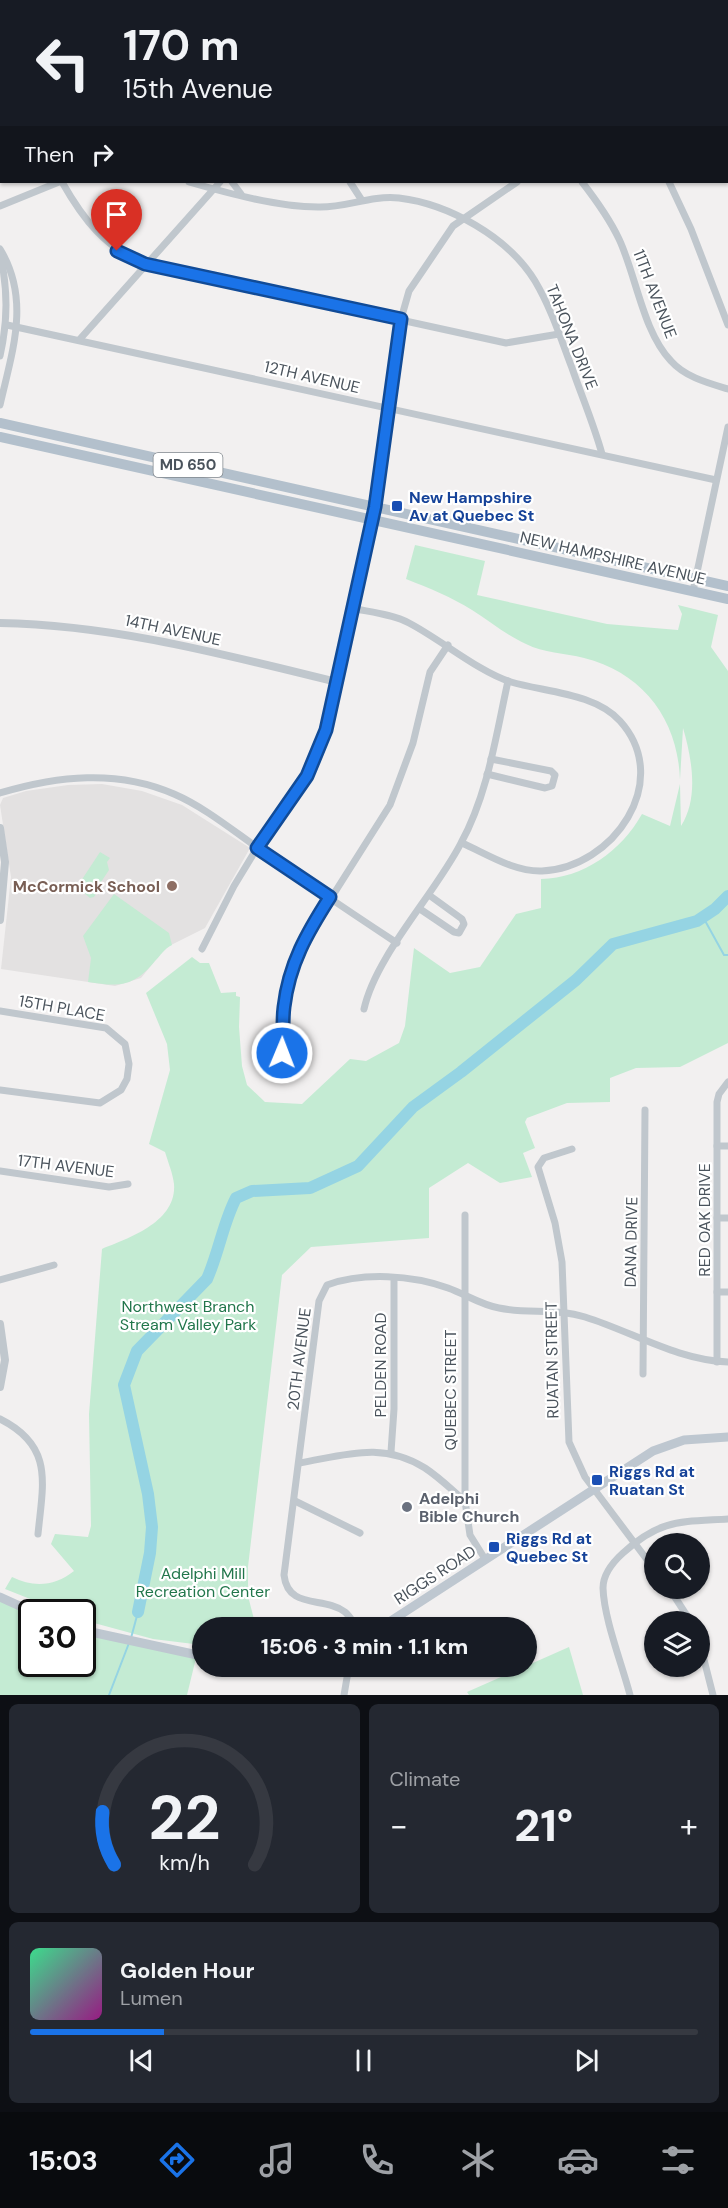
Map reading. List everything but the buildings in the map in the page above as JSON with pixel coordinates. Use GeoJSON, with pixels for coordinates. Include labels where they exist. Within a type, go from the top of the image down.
{"type":"FeatureCollection","features":[{"type":"Feature","properties":{"kind":"main road","name":"NEW HAMPSHIRE AVENUE"},"geometry":{"type":"LineString","coordinates":[[0,423],[728,599]]}},
{"type":"Feature","properties":{"kind":"main road","name":"NEW HAMPSHIRE AVENUE"},"geometry":{"type":"LineString","coordinates":[[0,436],[728,586]]}},
{"type":"Feature","properties":{"kind":"main road","name":"RIGGS ROAD"},"geometry":{"type":"LineString","coordinates":[[397,1617],[661,1447],[684,1440],[728,1437]]}},
{"type":"Feature","properties":{"kind":"main road"},"geometry":{"type":"LineString","coordinates":[[0,1597],[18,1605]]}},
{"type":"Feature","properties":{"kind":"main road"},"geometry":{"type":"LineString","coordinates":[[96,1634],[192,1654]]}},
{"type":"Feature","properties":{"kind":"street"},"geometry":{"type":"LineString","coordinates":[[0,206],[58,183]]}},
{"type":"Feature","properties":{"kind":"street"},"geometry":{"type":"LineString","coordinates":[[62,183],[98,235],[117,251],[145,264],[506,343],[559,334]]}},
{"type":"Feature","properties":{"kind":"street","name":"TAHONA DRIVE"},"geometry":{"type":"LineString","coordinates":[[193,183],[288,204],[319,207],[361,199],[398,198],[414,201],[464,219],[495,239],[518,259],[534,280],[559,334],[602,454]]}},
{"type":"Feature","properties":{"kind":"street"},"geometry":{"type":"LineString","coordinates":[[80,339],[219,183]]}},
{"type":"Feature","properties":{"kind":"street"},"geometry":{"type":"LineString","coordinates":[[233,183],[241,194]]}},
{"type":"Feature","properties":{"kind":"street"},"geometry":{"type":"LineString","coordinates":[[351,183],[361,199]]}},
{"type":"Feature","properties":{"kind":"street"},"geometry":{"type":"LineString","coordinates":[[202,949],[234,886],[257,848],[307,776],[326,730],[351,608],[374,513],[401,319],[410,291],[453,226],[516,183]]}},
{"type":"Feature","properties":{"kind":"street","name":"11TH AVENUE"},"geometry":{"type":"LineString","coordinates":[[583,183],[602,206],[620,240],[658,344],[671,362],[682,370],[697,379],[728,389]]}},
{"type":"Feature","properties":{"kind":"street"},"geometry":{"type":"LineString","coordinates":[[669,183],[691,230],[728,325]]}},
{"type":"Feature","properties":{"kind":"street"},"geometry":{"type":"LineString","coordinates":[[0,250],[7,289],[7,325],[0,356]]}},
{"type":"Feature","properties":{"kind":"street"},"geometry":{"type":"LineString","coordinates":[[0,250],[15,284],[19,309],[18,326],[0,405]]}},
{"type":"Feature","properties":{"kind":"street","name":"12TH AVENUE"},"geometry":{"type":"LineString","coordinates":[[7,325],[80,339],[716,480]]}},
{"type":"Feature","properties":{"kind":"street"},"geometry":{"type":"LineString","coordinates":[[693,591],[728,427]]}},
{"type":"Feature","properties":{"kind":"street"},"geometry":{"type":"LineString","coordinates":[[351,608],[406,621],[508,681],[600,706],[610,712],[628,732],[639,766],[639,784],[635,801],[615,839],[580,862],[540,871],[517,868],[462,843]]}},
{"type":"Feature","properties":{"kind":"street","name":"14TH AVENUE"},"geometry":{"type":"LineString","coordinates":[[0,623],[90,629],[143,637],[337,682]]}},
{"type":"Feature","properties":{"kind":"street"},"geometry":{"type":"LineString","coordinates":[[282,1053],[284,1008],[294,962],[306,934],[390,804],[413,743],[430,672],[448,645]]}},
{"type":"Feature","properties":{"kind":"street"},"geometry":{"type":"LineString","coordinates":[[364,1009],[368,993],[397,943],[462,843],[488,774],[508,681]]}},
{"type":"Feature","properties":{"kind":"street"},"geometry":{"type":"LineString","coordinates":[[488,774],[545,788],[552,786],[555,781],[555,775],[551,771],[491,759]]}},
{"type":"Feature","properties":{"kind":"street"},"geometry":{"type":"LineString","coordinates":[[0,793],[59,778],[95,777],[128,781],[174,794],[225,824],[397,943]]}},
{"type":"Feature","properties":{"kind":"street"},"geometry":{"type":"LineString","coordinates":[[0,828],[5,861],[0,920]]}},
{"type":"Feature","properties":{"kind":"street"},"geometry":{"type":"LineString","coordinates":[[420,909],[454,932],[459,933],[463,929],[462,919],[429,895]]}},
{"type":"Feature","properties":{"kind":"street","name":"15TH PLACE"},"geometry":{"type":"LineString","coordinates":[[0,1011],[101,1026],[121,1038],[129,1058],[125,1085],[114,1097],[100,1103],[0,1090]]}},
{"type":"Feature","properties":{"kind":"street","name":"RED OAK DRIVE"},"geometry":{"type":"LineString","coordinates":[[717,1362],[718,1094],[728,1082]]}},
{"type":"Feature","properties":{"kind":"street","name":"DANA DRIVE"},"geometry":{"type":"LineString","coordinates":[[643,1374],[645,1110]]}},
{"type":"Feature","properties":{"kind":"street"},"geometry":{"type":"LineString","coordinates":[[717,1146],[728,1146]]}},
{"type":"Feature","properties":{"kind":"street","name":"RUATAN STREET"},"geometry":{"type":"LineString","coordinates":[[572,1149],[544,1158],[538,1167],[558,1240],[564,1313],[569,1443],[578,1466],[593,1489],[644,1556]]}},
{"type":"Feature","properties":{"kind":"street","name":"17TH AVENUE"},"geometry":{"type":"LineString","coordinates":[[0,1171],[109,1187],[128,1184]]}},
{"type":"Feature","properties":{"kind":"street","name":"QUEBEC STREET"},"geometry":{"type":"LineString","coordinates":[[465,1215],[465,1501],[470,1536],[485,1559]]}},
{"type":"Feature","properties":{"kind":"street"},"geometry":{"type":"LineString","coordinates":[[717,1218],[728,1218]]}},
{"type":"Feature","properties":{"kind":"street"},"geometry":{"type":"LineString","coordinates":[[0,1280],[54,1265]]}},
{"type":"Feature","properties":{"kind":"street","name":"20TH AVENUE"},"geometry":{"type":"LineString","coordinates":[[348,1617],[343,1611],[298,1599],[286,1587],[284,1568],[323,1289],[327,1285],[344,1280],[394,1278],[418,1280],[501,1309],[564,1313],[586,1317],[698,1359],[728,1362]]}},
{"type":"Feature","properties":{"kind":"street","name":"PELDEN ROAD"},"geometry":{"type":"LineString","coordinates":[[391,1452],[394,1409],[394,1278]]}},
{"type":"Feature","properties":{"kind":"street"},"geometry":{"type":"LineString","coordinates":[[717,1292],[728,1292]]}},
{"type":"Feature","properties":{"kind":"street"},"geometry":{"type":"LineString","coordinates":[[0,1324],[5,1360],[0,1387]]}},
{"type":"Feature","properties":{"kind":"street"},"geometry":{"type":"LineString","coordinates":[[0,1419],[24,1434],[40,1457],[43,1478],[38,1534]]}},
{"type":"Feature","properties":{"kind":"street"},"geometry":{"type":"LineString","coordinates":[[299,1463],[357,1453],[391,1452],[426,1469],[465,1501]]}},
{"type":"Feature","properties":{"kind":"street"},"geometry":{"type":"LineString","coordinates":[[295,1501],[360,1533]]}},
{"type":"Feature","properties":{"kind":"street"},"geometry":{"type":"LineString","coordinates":[[630,1695],[603,1589],[606,1574],[634,1543],[661,1526],[681,1522],[728,1520]]}},
{"type":"Feature","properties":{"kind":"street"},"geometry":{"type":"LineString","coordinates":[[344,1695],[347,1677]]}},
{"type":"Feature","properties":{"kind":"street"},"geometry":{"type":"LineString","coordinates":[[708,1677],[713,1695]]}},
{"type":"Feature","properties":{"kind":"shaded area"},"geometry":{"type":"Polygon","coordinates":[[[102,784],[142,791],[182,805],[250,848],[205,928],[165,948],[141,978],[115,986],[1,969],[11,877],[0,805],[3,798],[26,791],[68,785],[102,784]]]}},
{"type":"Feature","properties":{"kind":"green space","name":"Northwest Branch Stream Valley Park"},"geometry":{"type":"Polygon","coordinates":[[[415,545],[485,561],[477,595],[607,624],[678,630],[682,614],[678,605],[718,615],[711,647],[728,671],[728,1043],[680,1067],[636,1068],[610,1078],[610,1102],[567,1103],[527,1118],[525,1122],[535,1148],[523,1153],[532,1177],[500,1183],[468,1163],[429,1188],[429,1238],[311,1247],[282,1275],[248,1567],[248,1596],[253,1617],[192,1617],[192,1644],[153,1639],[96,1624],[96,1599],[30,1599],[5,1589],[12,1577],[28,1583],[44,1584],[59,1580],[74,1571],[51,1544],[55,1534],[88,1537],[91,1526],[89,1414],[102,1249],[149,1227],[168,1209],[173,1197],[174,1184],[165,1152],[149,1144],[170,1070],[167,1044],[146,993],[192,957],[200,963],[209,963],[221,993],[236,992],[236,996],[240,997],[239,1027],[242,1066],[247,1085],[265,1102],[302,1104],[350,1059],[366,1061],[399,1043],[405,1026],[414,948],[450,973],[480,967],[516,914],[541,908],[541,879],[572,874],[600,860],[623,840],[642,814],[670,826],[680,784],[681,826],[690,803],[691,765],[683,728],[680,780],[678,758],[672,737],[664,719],[640,687],[605,665],[526,644],[456,601],[406,579],[415,545]]]}},
{"type":"Feature","properties":{"kind":"green space"},"geometry":{"type":"Polygon","coordinates":[[[100,852],[110,858],[107,862],[109,870],[94,897],[90,898],[77,887],[100,852]]]}},
{"type":"Feature","properties":{"kind":"green space"},"geometry":{"type":"Polygon","coordinates":[[[114,894],[169,933],[172,945],[147,970],[133,980],[117,984],[88,982],[91,958],[83,936],[114,894]]]}},
{"type":"Feature","properties":{"kind":"green space"},"geometry":{"type":"Polygon","coordinates":[[[0,1601],[18,1609],[18,1677],[96,1677],[96,1636],[192,1657],[192,1674],[187,1695],[0,1695],[0,1601]]]}},
{"type":"Feature","properties":{"kind":"green space"},"geometry":{"type":"Polygon","coordinates":[[[569,1647],[583,1695],[469,1695],[467,1692],[501,1677],[537,1677],[537,1661],[569,1647]]]}},
{"type":"Feature","properties":{"kind":"waterway"},"geometry":{"type":"LineString","coordinates":[[138,1612],[150,1553],[152,1527],[148,1494],[124,1385],[137,1351],[207,1279],[236,1198],[252,1191],[310,1188],[358,1166],[413,1107],[461,1072],[576,980],[613,944],[697,921],[715,909],[728,896]]}},
{"type":"Feature","properties":{"kind":"waterway"},"geometry":{"type":"LineString","coordinates":[[703,917],[724,955],[728,955]]}},
{"type":"Feature","properties":{"kind":"waterway"},"geometry":{"type":"LineString","coordinates":[[131,1638],[138,1612]]}},
{"type":"Feature","properties":{"kind":"waterway"},"geometry":{"type":"LineString","coordinates":[[109,1695],[129,1643]]}},
{"type":"Feature","properties":{"kind":"place","name":"New Hampshire Av at Quebec St"},"geometry":{"type":"Point","coordinates":[397,506]}},
{"type":"Feature","properties":{"kind":"place","name":"McCormick School"},"geometry":{"type":"Point","coordinates":[172,886]}},
{"type":"Feature","properties":{"kind":"place","name":"Riggs Rd at Ruatan St"},"geometry":{"type":"Point","coordinates":[597,1480]}},
{"type":"Feature","properties":{"kind":"place","name":"Adelphi Bible Church"},"geometry":{"type":"Point","coordinates":[407,1507]}},
{"type":"Feature","properties":{"kind":"place","name":"Riggs Rd at Quebec St"},"geometry":{"type":"Point","coordinates":[494,1547]}},
{"type":"Feature","properties":{"kind":"route"},"geometry":{"type":"LineString","coordinates":[[117,251],[145,264],[401,319],[375,507],[326,730],[307,776],[281,817],[257,848],[330,897],[297,952],[287,984],[282,1053]]}},
{"type":"Feature","properties":{"kind":"park label","name":"Adelphi Mill Recreation Center"},"geometry":{"type":"Point","coordinates":[203,1582]}}]}
